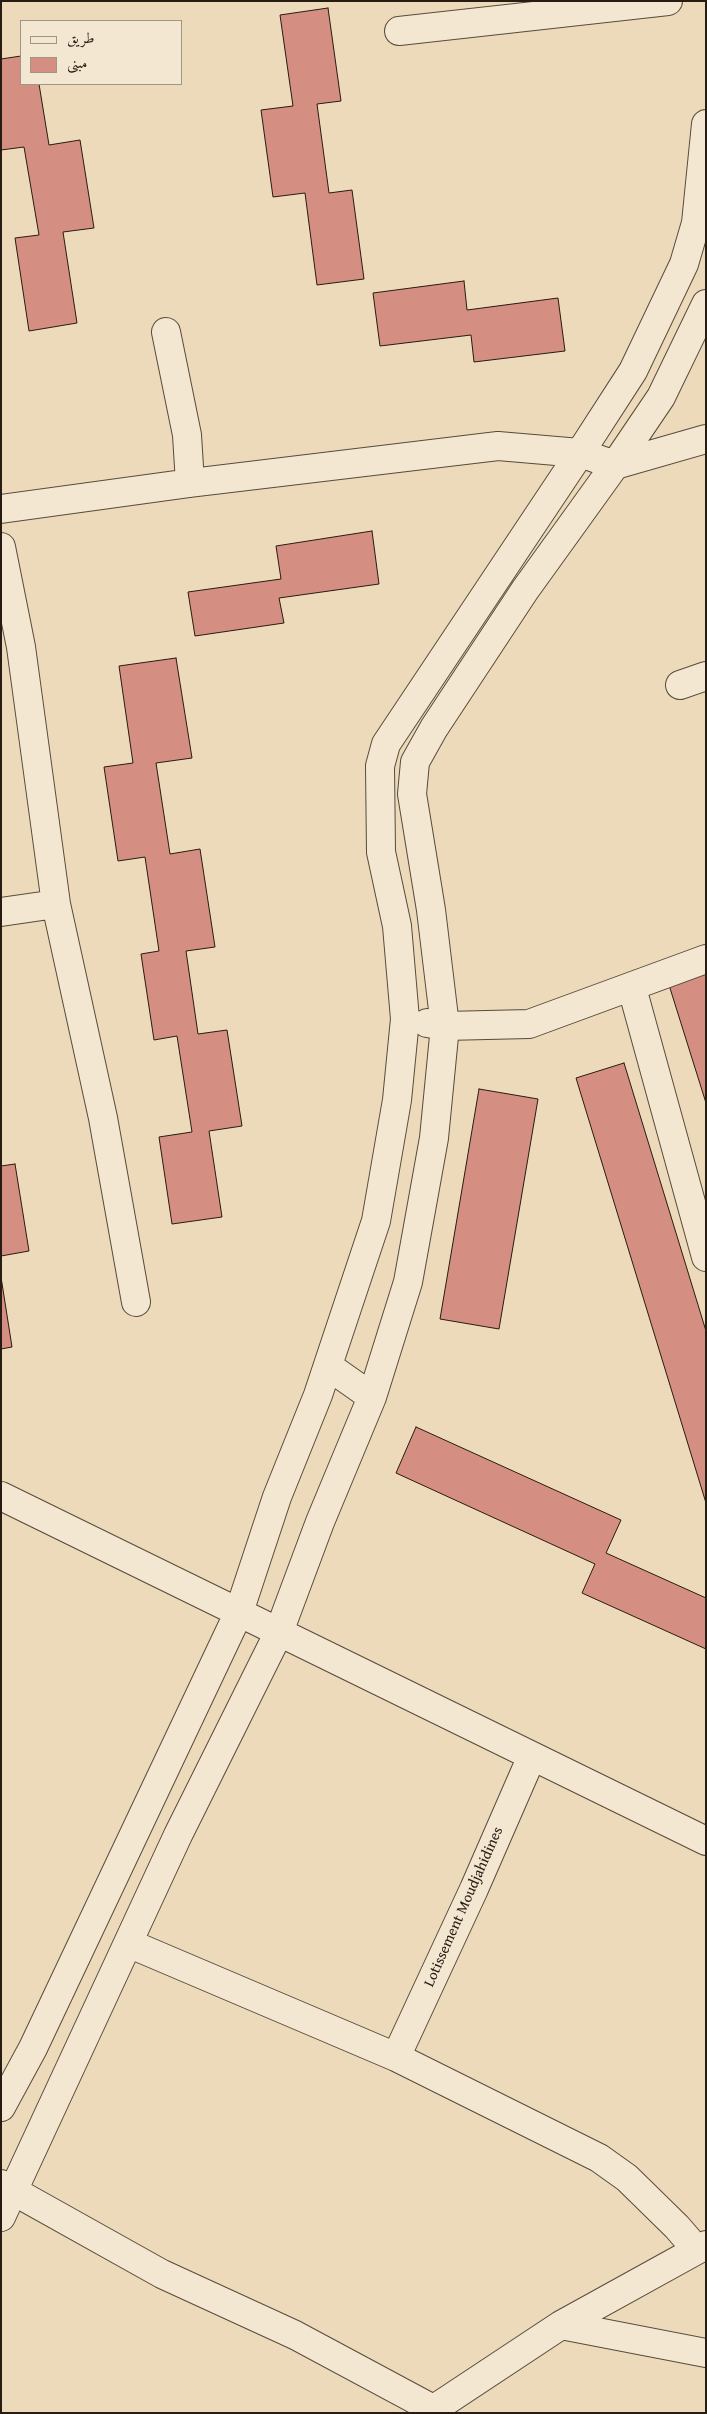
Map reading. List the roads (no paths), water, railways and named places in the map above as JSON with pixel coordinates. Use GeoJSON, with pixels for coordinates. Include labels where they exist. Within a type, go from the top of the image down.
{"type":"FeatureCollection","features":[{"type":"Feature","properties":{"kind":"street"},"geometry":{"type":"LineString","coordinates":[[399,31],[668,1]]}},
{"type":"Feature","properties":{"kind":"street"},"geometry":{"type":"LineString","coordinates":[[1,2107],[33,2048],[239,1612],[277,1497],[328,1366],[376,1221],[397,1100],[405,1019],[397,926],[381,852],[380,766],[386,744],[580,453],[632,370],[659,319],[701,225],[706,124]]}},
{"type":"Feature","properties":{"kind":"street"},"geometry":{"type":"LineString","coordinates":[[1,2217],[7,2187],[279,1632],[320,1522],[372,1396],[408,1282],[434,1138],[445,1026],[432,910],[412,794],[415,762],[434,728],[525,590],[615,465],[661,397],[705,307]]}},
{"type":"Feature","properties":{"kind":"street"},"geometry":{"type":"LineString","coordinates":[[166,332],[187,435],[190,483]]}},
{"type":"Feature","properties":{"kind":"street"},"geometry":{"type":"LineString","coordinates":[[1,509],[190,483],[498,446],[580,453],[615,465],[706,439]]}},
{"type":"Feature","properties":{"kind":"street"},"geometry":{"type":"LineString","coordinates":[[1,546],[21,647],[56,904],[103,1118],[136,1302]]}},
{"type":"Feature","properties":{"kind":"street"},"geometry":{"type":"LineString","coordinates":[[680,685],[706,676]]}},
{"type":"Feature","properties":{"kind":"street"},"geometry":{"type":"LineString","coordinates":[[1,912],[56,904]]}},
{"type":"Feature","properties":{"kind":"street"},"geometry":{"type":"LineString","coordinates":[[405,1019],[445,1026],[529,1024],[632,988],[706,959]]}},
{"type":"Feature","properties":{"kind":"street"},"geometry":{"type":"LineString","coordinates":[[632,988],[706,1256]]}},
{"type":"Feature","properties":{"kind":"street"},"geometry":{"type":"LineString","coordinates":[[328,1366],[372,1396]]}},
{"type":"Feature","properties":{"kind":"street"},"geometry":{"type":"LineString","coordinates":[[1,1496],[706,1841]]}},
{"type":"Feature","properties":{"kind":"street","name":"Lotissement Moudjahidines"},"geometry":{"type":"LineString","coordinates":[[396,2057],[474,1889],[532,1756]]}},
{"type":"Feature","properties":{"kind":"street"},"geometry":{"type":"LineString","coordinates":[[7,2187],[162,2274],[295,2335],[430,2411],[561,2325],[701,2247],[627,2178],[599,2158],[396,2057],[128,1943]]}},
{"type":"Feature","properties":{"kind":"street"},"geometry":{"type":"LineString","coordinates":[[561,2325],[706,2353]]}}]}
